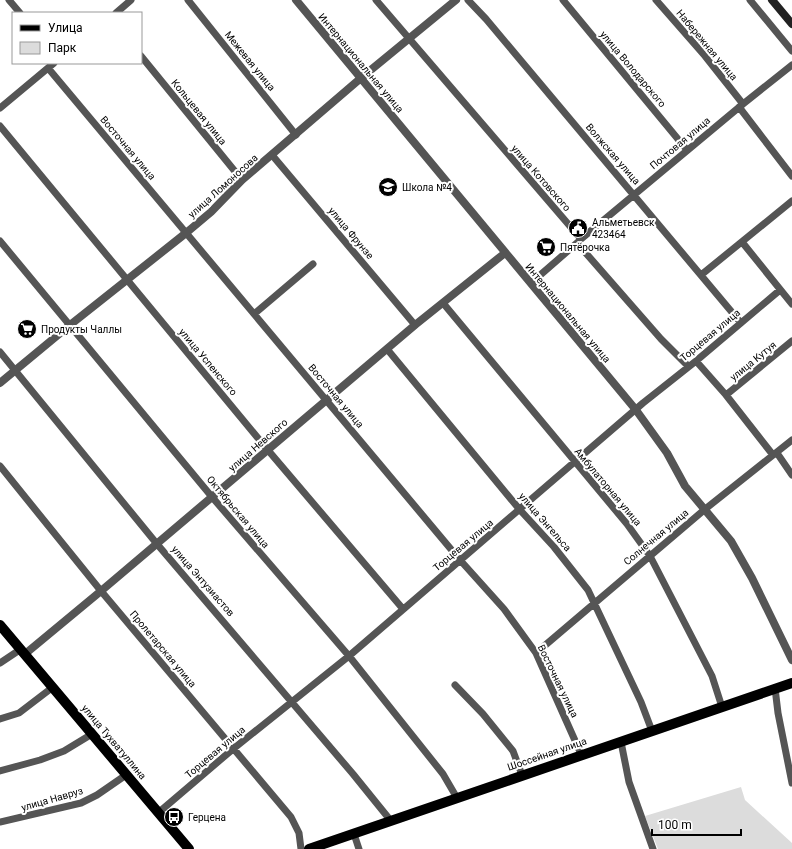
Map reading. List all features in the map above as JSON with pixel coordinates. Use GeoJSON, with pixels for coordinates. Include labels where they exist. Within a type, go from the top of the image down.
{"type":"FeatureCollection","features":[{"type":"Feature","properties":{"kind":"main road"},"geometry":{"type":"LineString","coordinates":[[772,0],[790,19]]}},
{"type":"Feature","properties":{"kind":"main road","name":"улица Тухватуллина"},"geometry":{"type":"LineString","coordinates":[[0,625],[189,849]]}},
{"type":"Feature","properties":{"kind":"main road","name":"Шоссейная улица"},"geometry":{"type":"LineString","coordinates":[[310,849],[391,822],[581,754],[652,732],[792,683]]}},
{"type":"Feature","properties":{"kind":"street"},"geometry":{"type":"LineString","coordinates":[[9,0],[19,12]]}},
{"type":"Feature","properties":{"kind":"street"},"geometry":{"type":"LineString","coordinates":[[117,12],[131,0]]}},
{"type":"Feature","properties":{"kind":"street","name":"Межевая улица"},"geometry":{"type":"LineString","coordinates":[[188,0],[296,135]]}},
{"type":"Feature","properties":{"kind":"street","name":"Интернациональная улица"},"geometry":{"type":"LineString","coordinates":[[296,0],[636,410],[667,453],[686,486],[704,510],[731,541],[752,578],[792,660]]}},
{"type":"Feature","properties":{"kind":"street","name":"улица Котовского"},"geometry":{"type":"LineString","coordinates":[[376,0],[661,338],[688,366]]}},
{"type":"Feature","properties":{"kind":"street","name":"улица Ломоносова"},"geometry":{"type":"LineString","coordinates":[[0,384],[70,325],[211,212],[242,180],[361,78],[456,0]]}},
{"type":"Feature","properties":{"kind":"street","name":"Волжская улица"},"geometry":{"type":"LineString","coordinates":[[468,0],[486,19],[741,323]]}},
{"type":"Feature","properties":{"kind":"street","name":"улица Володарского"},"geometry":{"type":"LineString","coordinates":[[563,0],[687,150]]}},
{"type":"Feature","properties":{"kind":"street","name":"Набережная улица"},"geometry":{"type":"LineString","coordinates":[[656,0],[705,56],[792,176]]}},
{"type":"Feature","properties":{"kind":"street"},"geometry":{"type":"LineString","coordinates":[[750,0],[792,51]]}},
{"type":"Feature","properties":{"kind":"street","name":"Кольцевая улица"},"geometry":{"type":"LineString","coordinates":[[142,57],[242,180]]}},
{"type":"Feature","properties":{"kind":"street"},"geometry":{"type":"LineString","coordinates":[[0,108],[53,64]]}},
{"type":"Feature","properties":{"kind":"street","name":"Почтовая улица"},"geometry":{"type":"LineString","coordinates":[[531,283],[687,150],[792,65]]}},
{"type":"Feature","properties":{"kind":"street","name":"Восточная улица"},"geometry":{"type":"LineString","coordinates":[[48,68],[460,560],[504,609],[536,653],[581,754]]}},
{"type":"Feature","properties":{"kind":"street","name":"улица Успенского"},"geometry":{"type":"LineString","coordinates":[[0,126],[126,280],[403,609]]}},
{"type":"Feature","properties":{"kind":"street","name":"улица Фрунзе"},"geometry":{"type":"LineString","coordinates":[[272,155],[415,324]]}},
{"type":"Feature","properties":{"kind":"street"},"geometry":{"type":"LineString","coordinates":[[702,275],[792,201]]}},
{"type":"Feature","properties":{"kind":"street","name":"Октябрьская улица"},"geometry":{"type":"LineString","coordinates":[[0,241],[212,497],[349,656],[443,774],[457,798]]}},
{"type":"Feature","properties":{"kind":"street"},"geometry":{"type":"LineString","coordinates":[[742,242],[792,304]]}},
{"type":"Feature","properties":{"kind":"street","name":"улица Невского"},"geometry":{"type":"LineString","coordinates":[[23,652],[102,591],[415,324],[505,253]]}},
{"type":"Feature","properties":{"kind":"street"},"geometry":{"type":"LineString","coordinates":[[254,314],[313,264]]}},
{"type":"Feature","properties":{"kind":"street","name":"Торцевая улица"},"geometry":{"type":"LineString","coordinates":[[158,813],[349,656],[636,410],[688,366],[696,362],[780,290]]}},
{"type":"Feature","properties":{"kind":"street","name":"Амбулаторная улица"},"geometry":{"type":"LineString","coordinates":[[443,302],[627,524],[650,556],[712,676],[722,707]]}},
{"type":"Feature","properties":{"kind":"street","name":"улица Кутуя"},"geometry":{"type":"LineString","coordinates":[[726,395],[792,341]]}},
{"type":"Feature","properties":{"kind":"street","name":"улица Энгельса"},"geometry":{"type":"LineString","coordinates":[[386,349],[520,510],[554,547],[588,590],[642,702],[652,732]]}},
{"type":"Feature","properties":{"kind":"street","name":"улица Энтузиастов"},"geometry":{"type":"LineString","coordinates":[[0,352],[157,544],[293,701],[391,822]]}},
{"type":"Feature","properties":{"kind":"street"},"geometry":{"type":"LineString","coordinates":[[696,362],[726,395],[792,475]]}},
{"type":"Feature","properties":{"kind":"street","name":"Солнечная улица"},"geometry":{"type":"LineString","coordinates":[[536,653],[704,510],[792,440]]}},
{"type":"Feature","properties":{"kind":"street","name":"Пролетарская улица"},"geometry":{"type":"LineString","coordinates":[[0,466],[233,750],[291,817],[299,833],[301,849]]}},
{"type":"Feature","properties":{"kind":"street"},"geometry":{"type":"LineString","coordinates":[[0,663],[23,652]]}},
{"type":"Feature","properties":{"kind":"street"},"geometry":{"type":"LineString","coordinates":[[455,685],[483,714],[513,750],[522,775]]}},
{"type":"Feature","properties":{"kind":"street"},"geometry":{"type":"LineString","coordinates":[[0,719],[19,713],[52,688]]}},
{"type":"Feature","properties":{"kind":"street"},"geometry":{"type":"LineString","coordinates":[[775,688],[778,713],[792,783]]}},
{"type":"Feature","properties":{"kind":"street"},"geometry":{"type":"LineString","coordinates":[[0,771],[40,760],[64,751],[92,734]]}},
{"type":"Feature","properties":{"kind":"street"},"geometry":{"type":"LineString","coordinates":[[621,742],[629,782],[653,849]]}},
{"type":"Feature","properties":{"kind":"street","name":"улица Навруз"},"geometry":{"type":"LineString","coordinates":[[0,822],[81,803],[97,795],[126,775]]}},
{"type":"Feature","properties":{"kind":"street"},"geometry":{"type":"LineString","coordinates":[[354,834],[359,849]]}},
{"type":"Feature","properties":{"kind":"green space"},"geometry":{"type":"Polygon","coordinates":[[[741,787],[745,800],[792,843],[792,849],[658,849],[645,816],[741,787]]]}},
{"type":"Feature","properties":{"kind":"place","name":"Школа №4"},"geometry":{"type":"Point","coordinates":[388,187]}},
{"type":"Feature","properties":{"kind":"place","name":"Альметьевск 423464"},"geometry":{"type":"Point","coordinates":[578,228]}},
{"type":"Feature","properties":{"kind":"place","name":"Пятёрочка"},"geometry":{"type":"Point","coordinates":[546,247]}},
{"type":"Feature","properties":{"kind":"place","name":"Продукты Чаллы"},"geometry":{"type":"Point","coordinates":[27,329]}},
{"type":"Feature","properties":{"kind":"place","name":"Герцена"},"geometry":{"type":"Point","coordinates":[174,817]}}]}
